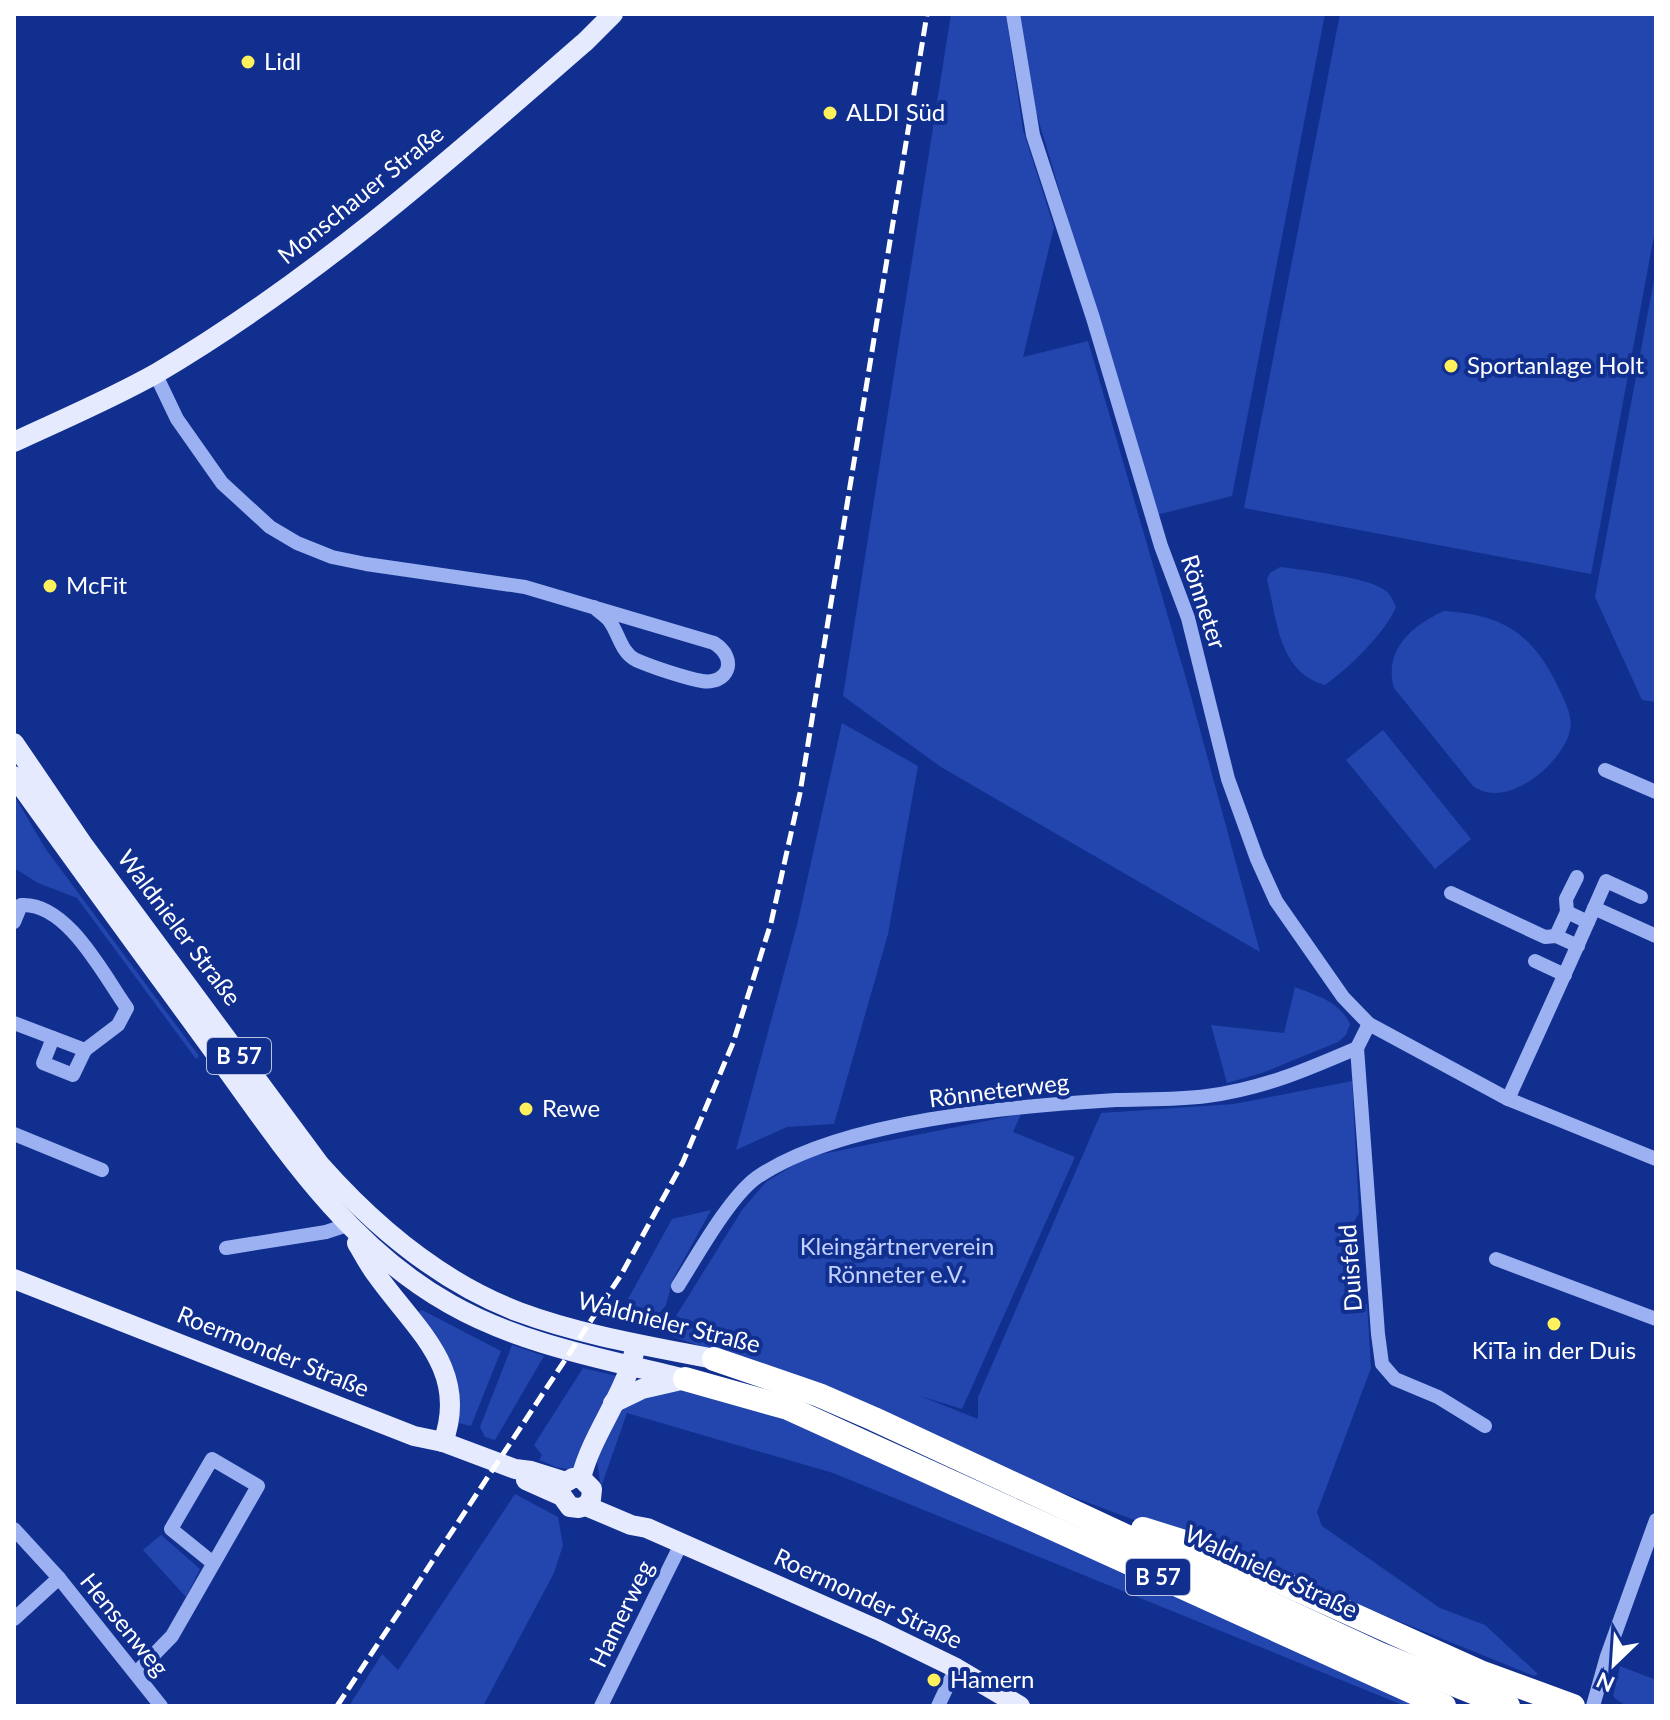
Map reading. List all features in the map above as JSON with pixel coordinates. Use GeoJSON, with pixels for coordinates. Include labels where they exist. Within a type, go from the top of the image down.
{"type":"FeatureCollection","features":[{"type":"Feature","properties":{"kind":"highway","name":"Waldnieler Straße"},"geometry":{"type":"LineString","coordinates":[[714,1359],[819,1395],[1379,1654],[1508,1706]]}},
{"type":"Feature","properties":{"kind":"highway","name":"Waldnieler Straße"},"geometry":{"type":"LineString","coordinates":[[685,1379],[788,1408],[1444,1706]]}},
{"type":"Feature","properties":{"kind":"highway"},"geometry":{"type":"LineString","coordinates":[[1064,1506],[1207,1549],[1480,1672],[1573,1706]]}},
{"type":"Feature","properties":{"kind":"main road","name":"Monschauer Straße"},"geometry":{"type":"LineString","coordinates":[[14,442],[155,373],[280,293],[381,216],[586,41],[613,14]]}},
{"type":"Feature","properties":{"kind":"main road","name":"Monschauer Straße"},"geometry":{"type":"LineString","coordinates":[[586,41],[625,14]]}},
{"type":"Feature","properties":{"kind":"main road","name":"Waldnieler Straße"},"geometry":{"type":"LineString","coordinates":[[14,743],[93,859],[320,1165],[352,1201],[417,1256],[473,1291],[518,1312],[573,1329],[714,1359]]}},
{"type":"Feature","properties":{"kind":"main road","name":"Waldnieler Straße"},"geometry":{"type":"LineString","coordinates":[[14,776],[231,1074],[347,1225],[380,1255],[448,1304],[500,1329],[685,1379]]}},
{"type":"Feature","properties":{"kind":"main road"},"geometry":{"type":"LineString","coordinates":[[347,1225],[376,1274],[432,1346],[447,1373],[451,1419],[443,1442]]}},
{"type":"Feature","properties":{"kind":"main road","name":"Roermonder Straße"},"geometry":{"type":"LineString","coordinates":[[14,1279],[414,1436],[443,1442],[515,1469],[526,1480],[577,1491],[613,1504],[647,1528],[956,1668],[1020,1706]]}},
{"type":"Feature","properties":{"kind":"main road"},"geometry":{"type":"LineString","coordinates":[[577,1491],[586,1458],[631,1366],[636,1343]]}},
{"type":"Feature","properties":{"kind":"main road"},"geometry":{"type":"LineString","coordinates":[[613,1403],[642,1389],[685,1379]]}},
{"type":"Feature","properties":{"kind":"street","name":"Rönneter"},"geometry":{"type":"LineString","coordinates":[[1013,14],[1033,135],[1161,546],[1188,618],[1228,779],[1276,901],[1343,997],[1369,1024],[1508,1099],[1656,1159]]}},
{"type":"Feature","properties":{"kind":"street"},"geometry":{"type":"LineString","coordinates":[[155,373],[177,419],[222,483],[270,527],[297,543],[332,557],[525,587],[594,607],[714,643],[725,650],[729,660],[726,672],[717,680],[704,681],[634,659],[624,650],[608,619],[594,607]]}},
{"type":"Feature","properties":{"kind":"street"},"geometry":{"type":"LineString","coordinates":[[1605,770],[1656,792]]}},
{"type":"Feature","properties":{"kind":"street"},"geometry":{"type":"LineString","coordinates":[[1556,936],[1567,912],[1566,899],[1577,877]]}},
{"type":"Feature","properties":{"kind":"street"},"geometry":{"type":"LineString","coordinates":[[1508,1099],[1606,881],[1641,897]]}},
{"type":"Feature","properties":{"kind":"street"},"geometry":{"type":"LineString","coordinates":[[1451,893],[1545,937],[1556,936],[1578,946]]}},
{"type":"Feature","properties":{"kind":"street"},"geometry":{"type":"LineString","coordinates":[[14,922],[21,905],[31,904],[59,916],[127,1008],[118,1025],[85,1050],[73,1075],[43,1063],[53,1038]]}},
{"type":"Feature","properties":{"kind":"street"},"geometry":{"type":"LineString","coordinates":[[1567,912],[1591,915],[1656,936]]}},
{"type":"Feature","properties":{"kind":"street"},"geometry":{"type":"LineString","coordinates":[[1535,961],[1565,975]]}},
{"type":"Feature","properties":{"kind":"street"},"geometry":{"type":"LineString","coordinates":[[14,1023],[85,1050]]}},
{"type":"Feature","properties":{"kind":"street"},"geometry":{"type":"LineString","coordinates":[[1357,1048],[1369,1024]]}},
{"type":"Feature","properties":{"kind":"street","name":"Rönneterweg"},"geometry":{"type":"LineString","coordinates":[[678,1286],[722,1217],[753,1180],[787,1160],[831,1143],[911,1124],[1030,1106],[1205,1096],[1272,1083],[1357,1048]]}},
{"type":"Feature","properties":{"kind":"street","name":"Duisfeld"},"geometry":{"type":"LineString","coordinates":[[1357,1048],[1382,1364],[1395,1379],[1438,1397],[1485,1426]]}},
{"type":"Feature","properties":{"kind":"street"},"geometry":{"type":"LineString","coordinates":[[14,1134],[102,1170]]}},
{"type":"Feature","properties":{"kind":"street"},"geometry":{"type":"LineString","coordinates":[[226,1248],[326,1232],[347,1225]]}},
{"type":"Feature","properties":{"kind":"street"},"geometry":{"type":"LineString","coordinates":[[1496,1259],[1656,1319]]}},
{"type":"Feature","properties":{"kind":"street"},"geometry":{"type":"LineString","coordinates":[[136,1673],[172,1636],[258,1486],[212,1459],[171,1529],[213,1563]]}},
{"type":"Feature","properties":{"kind":"street"},"geometry":{"type":"LineString","coordinates":[[1593,1706],[1607,1656],[1656,1520]]}},
{"type":"Feature","properties":{"kind":"street","name":"Hensenweg"},"geometry":{"type":"LineString","coordinates":[[14,1529],[59,1578],[136,1673],[155,1704]]}},
{"type":"Feature","properties":{"kind":"street","name":"Hamerweg"},"geometry":{"type":"LineString","coordinates":[[601,1706],[682,1542]]}},
{"type":"Feature","properties":{"kind":"street","name":"Hensenweg"},"geometry":{"type":"LineString","coordinates":[[14,1619],[59,1578]]}},
{"type":"Feature","properties":{"kind":"street"},"geometry":{"type":"LineString","coordinates":[[938,1706],[956,1668]]}},
{"type":"Feature","properties":{"kind":"green space"},"geometry":{"type":"Polygon","coordinates":[[[951,14],[1006,14],[1023,130],[1054,227],[1023,357],[1088,341],[1189,689],[1260,952],[941,767],[843,696],[951,14]]]}},
{"type":"Feature","properties":{"kind":"green space"},"geometry":{"type":"Polygon","coordinates":[[[1019,14],[1325,14],[1232,496],[1156,515],[1034,105],[1019,14]]]}},
{"type":"Feature","properties":{"kind":"green space","name":"Sportanlage Holt"},"geometry":{"type":"Polygon","coordinates":[[[1340,14],[1656,14],[1656,225],[1591,574],[1244,508],[1340,14]]]}},
{"type":"Feature","properties":{"kind":"green space"},"geometry":{"type":"Polygon","coordinates":[[[1656,269],[1656,702],[1642,700],[1595,597],[1656,269]]]}},
{"type":"Feature","properties":{"kind":"green space"},"geometry":{"type":"Polygon","coordinates":[[[1280,567],[1335,575],[1378,586],[1391,596],[1396,607],[1384,628],[1365,650],[1325,685],[1298,669],[1282,642],[1267,579],[1280,567]]]}},
{"type":"Feature","properties":{"kind":"green space"},"geometry":{"type":"Polygon","coordinates":[[[1444,611],[1485,617],[1516,632],[1541,657],[1569,713],[1569,734],[1554,759],[1530,781],[1515,789],[1486,792],[1473,786],[1394,688],[1393,662],[1403,641],[1421,624],[1444,611]]]}},
{"type":"Feature","properties":{"kind":"green space"},"geometry":{"type":"Polygon","coordinates":[[[842,723],[918,766],[888,934],[834,1124],[787,1127],[736,1150],[797,925],[842,723]]]}},
{"type":"Feature","properties":{"kind":"green space"},"geometry":{"type":"Polygon","coordinates":[[[1383,730],[1471,839],[1435,869],[1346,760],[1383,730]]]}},
{"type":"Feature","properties":{"kind":"green space"},"geometry":{"type":"Polygon","coordinates":[[[14,795],[45,848],[199,1056],[196,1059],[77,898],[38,883],[14,868],[14,795]]]}},
{"type":"Feature","properties":{"kind":"green space"},"geometry":{"type":"Polygon","coordinates":[[[1295,987],[1327,1000],[1340,1010],[1350,1024],[1346,1035],[1338,1042],[1262,1073],[1227,1083],[1211,1025],[1284,1033],[1295,987]]]}},
{"type":"Feature","properties":{"kind":"green space","name":"Kleingärtnerverein Rönneter e.V."},"geometry":{"type":"Polygon","coordinates":[[[1352,1081],[1359,1213],[1351,1227],[1355,1306],[1367,1304],[1371,1368],[1317,1512],[1322,1526],[1440,1608],[1485,1625],[1538,1674],[1534,1676],[1349,1601],[1052,1489],[764,1368],[671,1336],[680,1318],[676,1316],[742,1210],[766,1182],[807,1157],[1021,1114],[1013,1132],[1075,1157],[962,1409],[920,1396],[978,1419],[978,1397],[1101,1113],[1234,1104],[1352,1081]]]}},
{"type":"Feature","properties":{"kind":"green space"},"geometry":{"type":"Polygon","coordinates":[[[711,1210],[673,1279],[666,1305],[652,1322],[638,1324],[617,1319],[672,1219],[711,1210]]]}},
{"type":"Feature","properties":{"kind":"green space"},"geometry":{"type":"Polygon","coordinates":[[[422,1310],[501,1351],[471,1426],[458,1423],[454,1375],[444,1352],[418,1312],[422,1310]]]}},
{"type":"Feature","properties":{"kind":"green space"},"geometry":{"type":"Polygon","coordinates":[[[512,1345],[544,1356],[495,1440],[485,1437],[480,1427],[512,1345]]]}},
{"type":"Feature","properties":{"kind":"green space"},"geometry":{"type":"Polygon","coordinates":[[[583,1368],[621,1377],[577,1471],[539,1460],[542,1455],[534,1445],[583,1368]]]}},
{"type":"Feature","properties":{"kind":"green space"},"geometry":{"type":"Polygon","coordinates":[[[688,1388],[755,1408],[879,1453],[1439,1706],[1405,1706],[833,1473],[627,1413],[601,1487],[597,1462],[601,1439],[614,1413],[628,1403],[688,1388]]]}},
{"type":"Feature","properties":{"kind":"green space"},"geometry":{"type":"Polygon","coordinates":[[[515,1494],[558,1517],[563,1545],[554,1573],[483,1706],[349,1706],[382,1654],[398,1670],[515,1494]]]}},
{"type":"Feature","properties":{"kind":"green space"},"geometry":{"type":"Polygon","coordinates":[[[161,1535],[200,1569],[186,1597],[143,1550],[161,1535]]]}},
{"type":"Feature","properties":{"kind":"green space"},"geometry":{"type":"Polygon","coordinates":[[[1620,1666],[1656,1680],[1656,1706],[1627,1705],[1613,1696],[1620,1666]]]}},
{"type":"Feature","properties":{"kind":"railway"},"geometry":{"type":"LineString","coordinates":[[337,1706],[621,1275],[683,1162],[733,1043],[771,923],[800,793],[927,14]]}},
{"type":"Feature","properties":{"kind":"place","name":"Lidl"},"geometry":{"type":"Point","coordinates":[248,62]}},
{"type":"Feature","properties":{"kind":"place","name":"ALDI Süd"},"geometry":{"type":"Point","coordinates":[830,113]}},
{"type":"Feature","properties":{"kind":"place","name":"Sportanlage Holt"},"geometry":{"type":"Point","coordinates":[1451,366]}},
{"type":"Feature","properties":{"kind":"place","name":"McFit"},"geometry":{"type":"Point","coordinates":[50,586]}},
{"type":"Feature","properties":{"kind":"place","name":"Rewe"},"geometry":{"type":"Point","coordinates":[526,1109]}},
{"type":"Feature","properties":{"kind":"place","name":"KiTa in der Duis"},"geometry":{"type":"Point","coordinates":[1554,1324]}},
{"type":"Feature","properties":{"kind":"place","name":"Hamern"},"geometry":{"type":"Point","coordinates":[934,1680]}}]}
